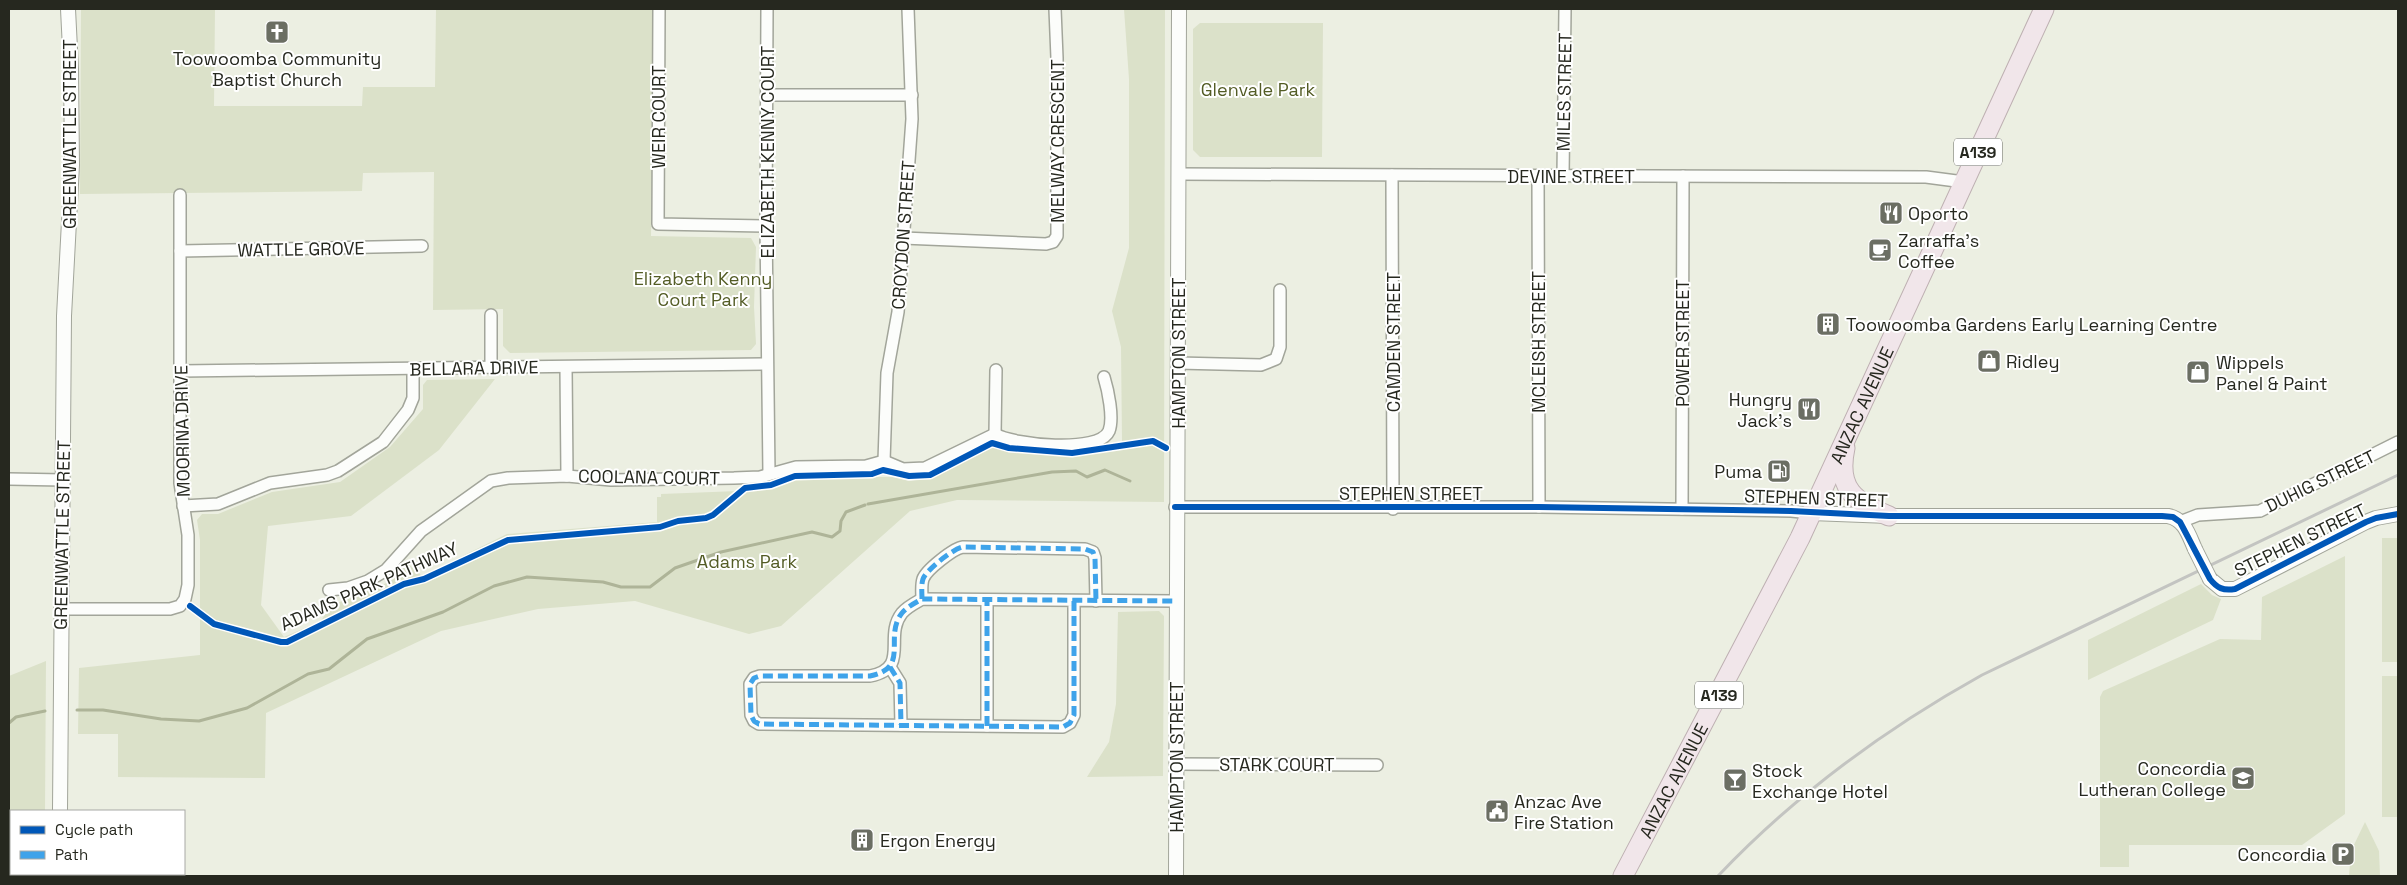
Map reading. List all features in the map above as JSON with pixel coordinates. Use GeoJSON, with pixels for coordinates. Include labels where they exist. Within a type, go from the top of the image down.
{"type":"FeatureCollection","features":[{"type":"Feature","properties":{"kind":"highway","name":"ANZAC AVENUE"},"geometry":{"type":"LineString","coordinates":[[1623,876],[1743,649],[1811,513],[1964,182],[2041,9]]}},
{"type":"Feature","properties":{"kind":"highway"},"geometry":{"type":"LineString","coordinates":[[1849,430],[1843,457],[1844,479],[1848,490],[1865,506],[1889,516]]}},
{"type":"Feature","properties":{"kind":"street","name":"GREENWATTLE STREET"},"geometry":{"type":"LineString","coordinates":[[60,810],[60,609],[67,258],[63,216],[67,9]]}},
{"type":"Feature","properties":{"kind":"street","name":"WEIR COURT"},"geometry":{"type":"LineString","coordinates":[[659,9],[658,224],[766,226]]}},
{"type":"Feature","properties":{"kind":"street","name":"ELIZABETH KENNY COURT"},"geometry":{"type":"LineString","coordinates":[[767,9],[766,226],[769,474]]}},
{"type":"Feature","properties":{"kind":"street","name":"CROYDON STREET"},"geometry":{"type":"LineString","coordinates":[[884,461],[886,373],[898,312],[912,95],[908,9]]}},
{"type":"Feature","properties":{"kind":"street","name":"MELWAY CRESCENT"},"geometry":{"type":"LineString","coordinates":[[903,238],[1046,244],[1053,242],[1057,236],[1057,58],[1054,9]]}},
{"type":"Feature","properties":{"kind":"street","name":"HAMPTON STREET"},"geometry":{"type":"LineString","coordinates":[[1176,876],[1175,507],[1178,363],[1179,9]]}},
{"type":"Feature","properties":{"kind":"street","name":"MILES STREET"},"geometry":{"type":"LineString","coordinates":[[1563,176],[1565,9]]}},
{"type":"Feature","properties":{"kind":"street"},"geometry":{"type":"LineString","coordinates":[[766,95],[912,95]]}},
{"type":"Feature","properties":{"kind":"street","name":"DEVINE STREET"},"geometry":{"type":"LineString","coordinates":[[1178,174],[1926,177],[1964,182]]}},
{"type":"Feature","properties":{"kind":"street","name":"CAMDEN STREET"},"geometry":{"type":"LineString","coordinates":[[1392,175],[1393,508]]}},
{"type":"Feature","properties":{"kind":"street","name":"MCLEISH STREET"},"geometry":{"type":"LineString","coordinates":[[1538,176],[1539,507]]}},
{"type":"Feature","properties":{"kind":"street","name":"POWER STREET"},"geometry":{"type":"LineString","coordinates":[[1682,509],[1683,176]]}},
{"type":"Feature","properties":{"kind":"street","name":"MOORINA DRIVE"},"geometry":{"type":"LineString","coordinates":[[60,609],[170,609],[180,606],[185,599],[188,585],[188,535],[180,483],[180,195]]}},
{"type":"Feature","properties":{"kind":"street","name":"WATTLE GROVE"},"geometry":{"type":"LineString","coordinates":[[180,251],[422,246]]}},
{"type":"Feature","properties":{"kind":"street"},"geometry":{"type":"LineString","coordinates":[[1178,363],[1261,365],[1276,359],[1280,347],[1280,290]]}},
{"type":"Feature","properties":{"kind":"street"},"geometry":{"type":"LineString","coordinates":[[491,315],[491,367]]}},
{"type":"Feature","properties":{"kind":"street","name":"BELLARA DRIVE"},"geometry":{"type":"LineString","coordinates":[[181,371],[767,364]]}},
{"type":"Feature","properties":{"kind":"street"},"geometry":{"type":"LineString","coordinates":[[566,367],[567,476]]}},
{"type":"Feature","properties":{"kind":"street"},"geometry":{"type":"LineString","coordinates":[[183,506],[218,504],[270,483],[327,475],[338,471],[383,442],[408,410],[413,398],[413,369]]}},
{"type":"Feature","properties":{"kind":"street"},"geometry":{"type":"LineString","coordinates":[[995,434],[996,370]]}},
{"type":"Feature","properties":{"kind":"street"},"geometry":{"type":"LineString","coordinates":[[884,461],[903,469],[925,468],[995,434],[1013,441],[1076,446],[1102,439],[1109,430],[1110,396],[1104,377]]}},
{"type":"Feature","properties":{"kind":"street","name":"DUHIG STREET"},"geometry":{"type":"LineString","coordinates":[[2180,522],[2198,515],[2260,511],[2398,442]]}},
{"type":"Feature","properties":{"kind":"street","name":"COOLANA COURT"},"geometry":{"type":"LineString","coordinates":[[329,590],[348,588],[368,581],[386,570],[420,531],[491,481],[508,478],[567,476],[620,480],[734,478],[769,474],[796,467],[866,466],[884,461]]}},
{"type":"Feature","properties":{"kind":"street"},"geometry":{"type":"LineString","coordinates":[[9,479],[63,480]]}},
{"type":"Feature","properties":{"kind":"street","name":"STEPHEN STREET"},"geometry":{"type":"LineString","coordinates":[[1175,507],[1539,507],[1791,511],[1889,516],[2162,516],[2173,517],[2180,522],[2210,579],[2222,589],[2235,589],[2366,522],[2398,514]]}},
{"type":"Feature","properties":{"kind":"street"},"geometry":{"type":"LineString","coordinates":[[922,599],[923,578],[927,572],[956,548],[1086,548],[1096,558],[1096,601]]}},
{"type":"Feature","properties":{"kind":"street"},"geometry":{"type":"LineString","coordinates":[[1074,601],[1074,715],[1070,723],[1063,727],[759,724],[754,721],[751,715],[750,684],[754,678],[760,676],[870,676],[884,673],[890,667],[895,656],[895,634],[898,622],[903,613],[922,599],[1175,602]]}},
{"type":"Feature","properties":{"kind":"street"},"geometry":{"type":"LineString","coordinates":[[987,600],[987,726]]}},
{"type":"Feature","properties":{"kind":"street"},"geometry":{"type":"LineString","coordinates":[[890,667],[900,682],[901,726]]}},
{"type":"Feature","properties":{"kind":"street","name":"STARK COURT"},"geometry":{"type":"LineString","coordinates":[[1176,764],[1377,764]]}},
{"type":"Feature","properties":{"kind":"green space","name":"Elizabeth Kenny Court Park"},"geometry":{"type":"Polygon","coordinates":[[[81,9],[215,9],[214,106],[362,106],[363,87],[435,87],[436,9],[654,9],[651,236],[751,238],[756,247],[754,307],[756,344],[751,350],[510,353],[503,346],[503,309],[433,310],[434,172],[363,173],[362,191],[80,194],[81,9]]]}},
{"type":"Feature","properties":{"kind":"green space","name":"Adams Park"},"geometry":{"type":"Polygon","coordinates":[[[1124,9],[1165,9],[1164,502],[957,500],[910,511],[781,626],[749,634],[635,601],[538,609],[441,631],[266,713],[265,778],[118,777],[118,734],[78,734],[79,668],[200,655],[200,540],[197,520],[202,514],[218,514],[272,492],[340,482],[390,447],[423,409],[423,385],[427,380],[495,379],[439,450],[351,516],[268,526],[261,605],[284,637],[321,621],[330,606],[389,582],[407,563],[422,576],[507,534],[657,522],[657,497],[661,497],[661,494],[765,490],[796,477],[892,477],[909,481],[933,477],[989,447],[1075,455],[1117,448],[1122,441],[1121,347],[1112,311],[1129,248],[1129,79],[1124,9]]]}},
{"type":"Feature","properties":{"kind":"green space","name":"Glenvale Park"},"geometry":{"type":"Polygon","coordinates":[[[1200,23],[1323,23],[1322,157],[1200,157],[1193,150],[1193,29],[1200,23]]]}},
{"type":"Feature","properties":{"kind":"green space"},"geometry":{"type":"Polygon","coordinates":[[[2382,538],[2398,538],[2398,662],[2382,662],[2382,538]]]}},
{"type":"Feature","properties":{"kind":"green space","name":"Concordia Lutheran College"},"geometry":{"type":"Polygon","coordinates":[[[2345,556],[2345,814],[2302,845],[2129,845],[2129,867],[2100,867],[2100,697],[2103,691],[2220,639],[2261,640],[2262,597],[2345,556]]]}},
{"type":"Feature","properties":{"kind":"green space"},"geometry":{"type":"Polygon","coordinates":[[[2201,584],[2212,595],[2221,599],[2213,620],[2088,680],[2088,640],[2201,584]]]}},
{"type":"Feature","properties":{"kind":"green space"},"geometry":{"type":"Polygon","coordinates":[[[1159,611],[1164,616],[1163,776],[1087,777],[1109,742],[1116,704],[1118,612],[1159,611]]]}},
{"type":"Feature","properties":{"kind":"green space"},"geometry":{"type":"Polygon","coordinates":[[[46,661],[45,810],[10,810],[10,875],[45,876],[9,876],[9,676],[46,661]]]}},
{"type":"Feature","properties":{"kind":"green space"},"geometry":{"type":"Polygon","coordinates":[[[2382,676],[2398,676],[2398,817],[2382,817],[2382,676]]]}},
{"type":"Feature","properties":{"kind":"green space"},"geometry":{"type":"Polygon","coordinates":[[[2365,822],[2379,851],[2380,876],[2349,876],[2351,851],[2365,822]]]}},
{"type":"Feature","properties":{"kind":"waterway"},"geometry":{"type":"LineString","coordinates":[[868,504],[1052,472],[1076,471],[1087,477],[1105,470],[1130,481]]}},
{"type":"Feature","properties":{"kind":"waterway"},"geometry":{"type":"LineString","coordinates":[[77,710],[103,710],[161,719],[199,721],[247,708],[308,674],[329,669],[367,639],[443,612],[494,586],[527,577],[603,582],[621,587],[650,587],[675,568],[721,552],[812,532],[832,537],[840,531],[841,521],[846,512],[865,505]]}},
{"type":"Feature","properties":{"kind":"waterway"},"geometry":{"type":"LineString","coordinates":[[9,723],[16,717],[45,711]]}},
{"type":"Feature","properties":{"kind":"railway"},"geometry":{"type":"LineString","coordinates":[[1718,876],[1778,818],[1842,765],[1946,696],[1982,675],[2398,475]]}},
{"type":"Feature","properties":{"kind":"marked path"},"geometry":{"type":"LineString","coordinates":[[922,599],[922,584],[925,575],[947,555],[963,547],[1085,549],[1093,552],[1095,558],[1096,601]]}},
{"type":"Feature","properties":{"kind":"marked path"},"geometry":{"type":"LineString","coordinates":[[1074,601],[1074,715],[1070,723],[1063,727],[759,724],[754,721],[751,715],[750,684],[754,678],[760,676],[870,676],[882,672],[890,666],[893,659],[897,622],[904,611],[922,599],[1175,601]]}},
{"type":"Feature","properties":{"kind":"marked path"},"geometry":{"type":"LineString","coordinates":[[987,600],[987,726]]}},
{"type":"Feature","properties":{"kind":"marked path"},"geometry":{"type":"LineString","coordinates":[[890,667],[900,683],[901,725]]}},
{"type":"Feature","properties":{"kind":"cycle path","name":"ADAMS PARK PATHWAY"},"geometry":{"type":"LineString","coordinates":[[190,606],[214,624],[287,642],[404,584],[424,579],[508,540],[660,527],[678,521],[706,518],[713,515],[745,488],[771,485],[795,476],[872,474],[883,470],[909,476],[930,475],[992,443],[1009,448],[1072,453],[1153,441],[1166,448]]}},
{"type":"Feature","properties":{"kind":"cycle path"},"geometry":{"type":"LineString","coordinates":[[1175,507],[1539,507],[1791,511],[1889,516],[2162,516],[2173,517],[2180,522],[2210,579],[2218,587],[2227,590],[2235,589],[2366,522],[2398,514]]}},
{"type":"Feature","properties":{"kind":"place","name":"Toowoomba Community Baptist Church"},"geometry":{"type":"Point","coordinates":[277,32]}},
{"type":"Feature","properties":{"kind":"place","name":"Oporto"},"geometry":{"type":"Point","coordinates":[1891,213]}},
{"type":"Feature","properties":{"kind":"place","name":"Zarraffa's Coffee"},"geometry":{"type":"Point","coordinates":[1880,250]}},
{"type":"Feature","properties":{"kind":"place","name":"Toowoomba Gardens Early Learning Centre"},"geometry":{"type":"Point","coordinates":[1828,324]}},
{"type":"Feature","properties":{"kind":"place","name":"Ridley"},"geometry":{"type":"Point","coordinates":[1989,361]}},
{"type":"Feature","properties":{"kind":"place","name":"Wippels Panel & Paint"},"geometry":{"type":"Point","coordinates":[2198,372]}},
{"type":"Feature","properties":{"kind":"place","name":"Hungry Jack's"},"geometry":{"type":"Point","coordinates":[1809,409]}},
{"type":"Feature","properties":{"kind":"place","name":"Puma"},"geometry":{"type":"Point","coordinates":[1779,471]}},
{"type":"Feature","properties":{"kind":"place","name":"Concordia Lutheran College"},"geometry":{"type":"Point","coordinates":[2243,778]}},
{"type":"Feature","properties":{"kind":"place","name":"Stock Exchange Hotel"},"geometry":{"type":"Point","coordinates":[1735,780]}},
{"type":"Feature","properties":{"kind":"place","name":"Anzac Ave Fire Station"},"geometry":{"type":"Point","coordinates":[1497,811]}},
{"type":"Feature","properties":{"kind":"place","name":"Ergon Energy"},"geometry":{"type":"Point","coordinates":[862,840]}},
{"type":"Feature","properties":{"kind":"place","name":"Concordia"},"geometry":{"type":"Point","coordinates":[2343,854]}}]}
